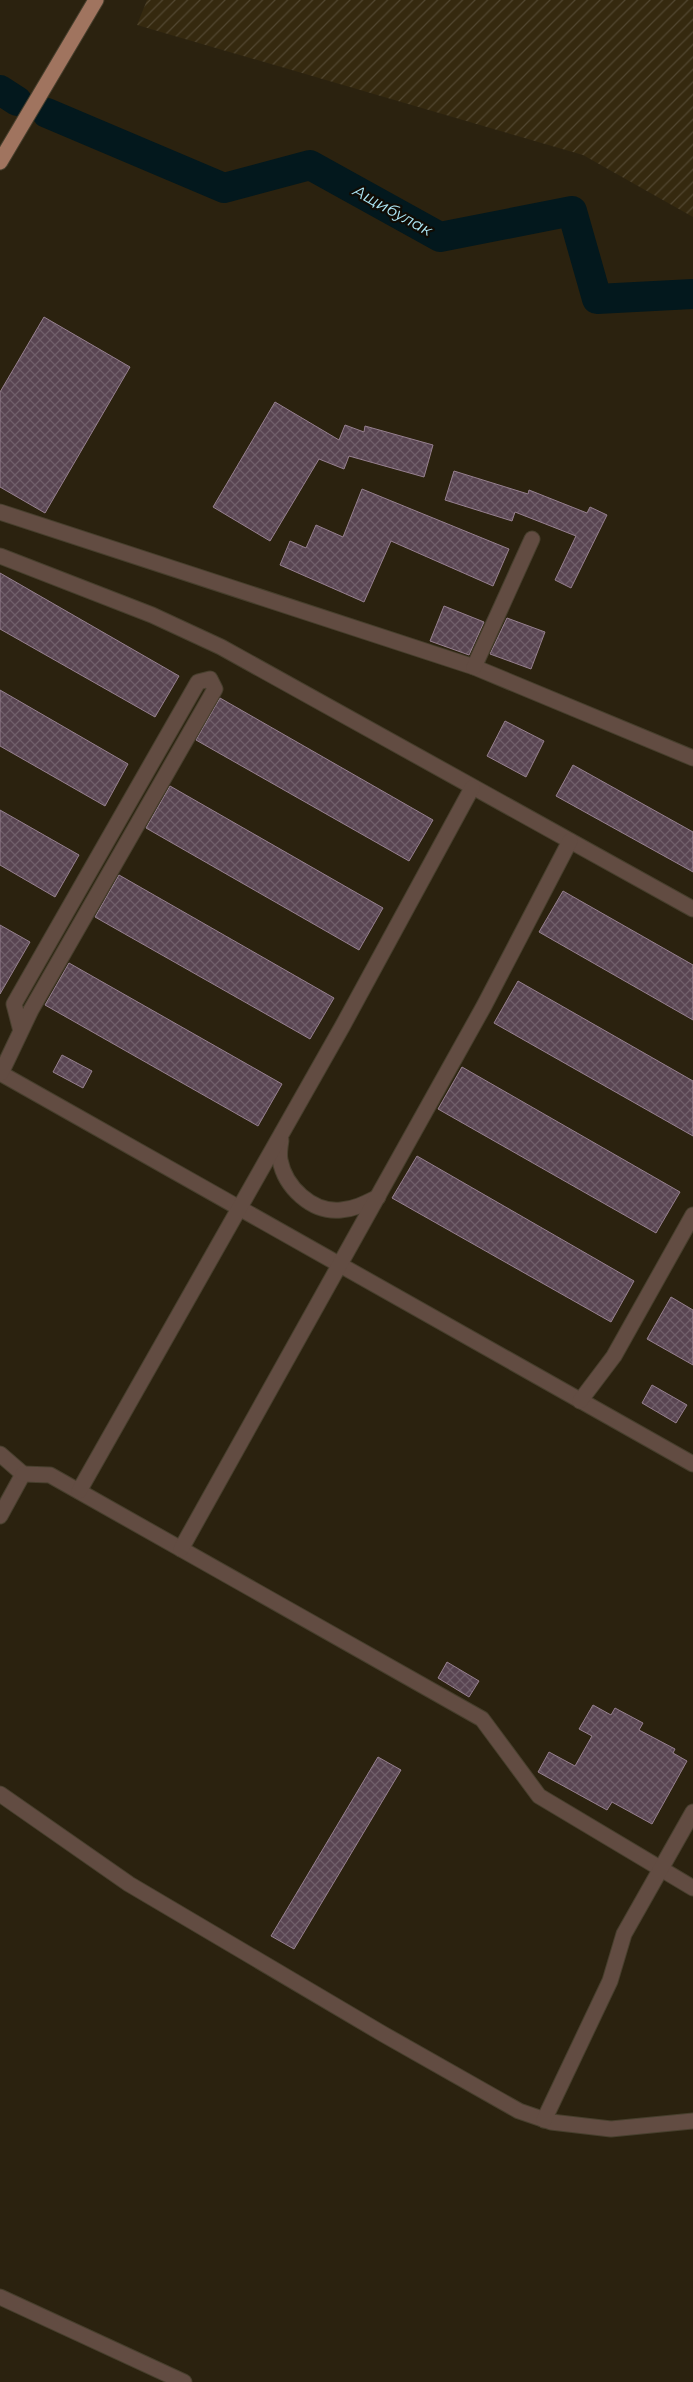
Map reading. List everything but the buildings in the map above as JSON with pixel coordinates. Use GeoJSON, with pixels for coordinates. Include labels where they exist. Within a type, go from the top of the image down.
{"type":"FeatureCollection","features":[{"type":"Feature","properties":{"kind":"main road"},"geometry":{"type":"LineString","coordinates":[[0,162],[96,0]]}},
{"type":"Feature","properties":{"kind":"street"},"geometry":{"type":"LineString","coordinates":[[0,512],[474,667],[693,758]]}},
{"type":"Feature","properties":{"kind":"street"},"geometry":{"type":"LineString","coordinates":[[474,667],[532,539]]}},
{"type":"Feature","properties":{"kind":"street"},"geometry":{"type":"LineString","coordinates":[[0,556],[152,615],[220,647],[693,909]]}},
{"type":"Feature","properties":{"kind":"street"},"geometry":{"type":"LineString","coordinates":[[21,1031],[14,1004],[198,682],[210,679],[216,689],[21,1031],[0,1073],[693,1464]]}},
{"type":"Feature","properties":{"kind":"street"},"geometry":{"type":"LineString","coordinates":[[78,1491],[281,1136],[472,788]]}},
{"type":"Feature","properties":{"kind":"street"},"geometry":{"type":"LineString","coordinates":[[181,1549],[484,1006],[570,841]]}},
{"type":"Feature","properties":{"kind":"street"},"geometry":{"type":"LineString","coordinates":[[281,1136],[280,1159],[288,1181],[299,1195],[316,1206],[339,1210],[358,1207],[378,1198]]}},
{"type":"Feature","properties":{"kind":"street"},"geometry":{"type":"LineString","coordinates":[[580,1401],[614,1356],[693,1215]]}},
{"type":"Feature","properties":{"kind":"street"},"geometry":{"type":"LineString","coordinates":[[0,1454],[22,1474],[50,1475],[482,1719],[539,1796],[693,1888]]}},
{"type":"Feature","properties":{"kind":"street"},"geometry":{"type":"LineString","coordinates":[[0,1516],[22,1474]]}},
{"type":"Feature","properties":{"kind":"street"},"geometry":{"type":"LineString","coordinates":[[0,1794],[129,1884],[383,2034],[519,2111],[544,2120],[612,2129],[693,2121]]}},
{"type":"Feature","properties":{"kind":"street"},"geometry":{"type":"LineString","coordinates":[[544,2120],[610,1981],[624,1934],[693,1812]]}},
{"type":"Feature","properties":{"kind":"street"},"geometry":{"type":"LineString","coordinates":[[0,2297],[184,2382]]}},
{"type":"Feature","properties":{"kind":"shaded area"},"geometry":{"type":"Polygon","coordinates":[[[147,0],[693,0],[693,217],[583,155],[137,25],[147,0]]]}},
{"type":"Feature","properties":{"kind":"waterway","name":"Ащибулак"},"geometry":{"type":"LineString","coordinates":[[0,90],[17,101]]}},
{"type":"Feature","properties":{"kind":"waterway","name":"Ащибулак"},"geometry":{"type":"LineString","coordinates":[[47,113],[224,188],[310,165],[440,237],[572,211],[597,299],[693,294]]}}]}
